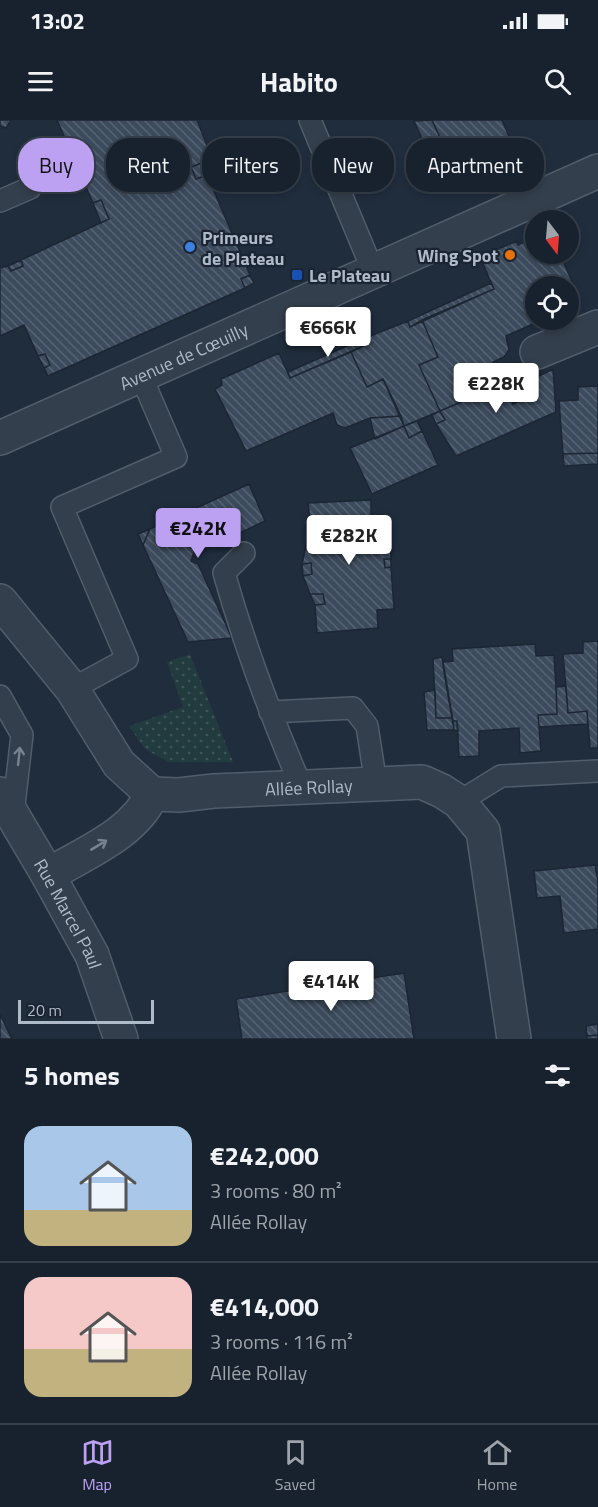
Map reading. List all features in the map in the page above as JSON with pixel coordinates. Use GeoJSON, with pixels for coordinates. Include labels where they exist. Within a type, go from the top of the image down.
{"type":"FeatureCollection","features":[{"type":"Feature","properties":{"kind":"street","name":"Avenue de Cœuilly"},"geometry":{"type":"LineString","coordinates":[[0,438],[598,171]]}},
{"type":"Feature","properties":{"kind":"street"},"geometry":{"type":"LineString","coordinates":[[537,352],[598,327]]}},
{"type":"Feature","properties":{"kind":"street"},"geometry":{"type":"LineString","coordinates":[[0,601],[72,689],[119,764],[152,794],[147,805],[134,821],[105,842],[48,874]]}},
{"type":"Feature","properties":{"kind":"street","name":"Allée Rollay"},"geometry":{"type":"LineString","coordinates":[[152,794],[179,795],[214,791],[422,782],[442,790],[459,802],[483,831],[513,1039]]}},
{"type":"Feature","properties":{"kind":"street","name":"Rue Marcel Paul"},"geometry":{"type":"LineString","coordinates":[[6,804],[48,874],[92,955],[122,1039]]}},
{"type":"Feature","properties":{"kind":"lane"},"geometry":{"type":"LineString","coordinates":[[310,120],[373,272]]}},
{"type":"Feature","properties":{"kind":"lane"},"geometry":{"type":"LineString","coordinates":[[0,201],[21,192]]}},
{"type":"Feature","properties":{"kind":"lane"},"geometry":{"type":"LineString","coordinates":[[72,689],[127,659],[62,507],[176,457],[141,376]]}},
{"type":"Feature","properties":{"kind":"lane"},"geometry":{"type":"LineString","coordinates":[[244,553],[224,573],[241,634],[302,788]]}},
{"type":"Feature","properties":{"kind":"lane"},"geometry":{"type":"LineString","coordinates":[[0,696],[22,735],[6,804]]}},
{"type":"Feature","properties":{"kind":"lane"},"geometry":{"type":"LineString","coordinates":[[270,712],[352,708],[367,726],[376,784]]}},
{"type":"Feature","properties":{"kind":"lane"},"geometry":{"type":"LineString","coordinates":[[459,802],[501,776],[598,771]]}},
{"type":"Feature","properties":{"kind":"green space"},"geometry":{"type":"Polygon","coordinates":[[[190,654],[233,762],[168,762],[145,749],[129,726],[183,707],[167,662],[190,654]]]}},
{"type":"Feature","properties":{"kind":"building"},"geometry":{"type":"Polygon","coordinates":[[[0,120],[11,120],[6,128],[0,126],[0,120]]]}},
{"type":"Feature","properties":{"kind":"building"},"geometry":{"type":"Polygon","coordinates":[[[57,120],[197,120],[204,138],[202,138],[202,163],[191,167],[196,179],[202,177],[202,192],[214,192],[250,275],[241,279],[245,288],[48,376],[44,368],[50,365],[45,354],[38,356],[24,325],[0,336],[0,268],[8,266],[11,271],[23,266],[21,260],[109,219],[101,200],[93,203],[88,192],[94,192],[94,138],[65,138],[57,120]]]}},
{"type":"Feature","properties":{"kind":"building"},"geometry":{"type":"Polygon","coordinates":[[[432,120],[502,120],[510,138],[440,138],[432,120]]]}},
{"type":"Feature","properties":{"kind":"building"},"geometry":{"type":"Polygon","coordinates":[[[432,120],[440,138],[422,138],[414,121],[432,120]]]}},
{"type":"Feature","properties":{"kind":"building"},"geometry":{"type":"Polygon","coordinates":[[[202,163],[202,177],[196,179],[191,167],[202,163]]]}},
{"type":"Feature","properties":{"kind":"building"},"geometry":{"type":"Polygon","coordinates":[[[101,200],[109,219],[101,223],[93,203],[101,200]]]}},
{"type":"Feature","properties":{"kind":"building"},"geometry":{"type":"Polygon","coordinates":[[[517,241],[518,245],[525,242],[525,264],[564,264],[570,276],[525,276],[525,328],[506,336],[509,350],[504,357],[493,362],[503,384],[440,411],[419,365],[438,357],[422,320],[494,289],[480,257],[517,241]]]}},
{"type":"Feature","properties":{"kind":"building"},"geometry":{"type":"Polygon","coordinates":[[[21,260],[23,266],[11,271],[8,266],[21,260]]]}},
{"type":"Feature","properties":{"kind":"building"},"geometry":{"type":"Polygon","coordinates":[[[250,275],[254,283],[245,288],[241,279],[250,275]]]}},
{"type":"Feature","properties":{"kind":"building"},"geometry":{"type":"Polygon","coordinates":[[[491,283],[494,289],[410,327],[408,321],[491,283]]]}},
{"type":"Feature","properties":{"kind":"building"},"geometry":{"type":"Polygon","coordinates":[[[422,320],[438,357],[419,365],[440,411],[404,426],[383,379],[367,387],[351,352],[368,344],[365,338],[408,321],[410,327],[422,320]]]}},
{"type":"Feature","properties":{"kind":"building"},"geometry":{"type":"Polygon","coordinates":[[[365,338],[368,344],[290,378],[288,372],[365,338]]]}},
{"type":"Feature","properties":{"kind":"building"},"geometry":{"type":"Polygon","coordinates":[[[351,352],[367,387],[383,379],[401,416],[370,418],[345,428],[337,425],[333,413],[246,451],[215,389],[222,385],[221,379],[279,353],[290,378],[351,352]]]}},
{"type":"Feature","properties":{"kind":"building"},"geometry":{"type":"Polygon","coordinates":[[[45,354],[50,365],[44,368],[38,356],[45,354]]]}},
{"type":"Feature","properties":{"kind":"building"},"geometry":{"type":"Polygon","coordinates":[[[553,369],[556,412],[456,456],[436,424],[445,420],[440,411],[503,384],[513,404],[529,397],[523,384],[553,369]]]}},
{"type":"Feature","properties":{"kind":"building"},"geometry":{"type":"Polygon","coordinates":[[[598,386],[598,453],[563,454],[559,401],[578,400],[578,387],[598,386]]]}},
{"type":"Feature","properties":{"kind":"building"},"geometry":{"type":"Polygon","coordinates":[[[440,411],[445,420],[436,424],[432,415],[440,411]]]}},
{"type":"Feature","properties":{"kind":"building"},"geometry":{"type":"Polygon","coordinates":[[[401,416],[404,426],[375,439],[370,418],[401,416]]]}},
{"type":"Feature","properties":{"kind":"building"},"geometry":{"type":"Polygon","coordinates":[[[417,421],[422,431],[409,438],[404,426],[417,421]]]}},
{"type":"Feature","properties":{"kind":"building"},"geometry":{"type":"Polygon","coordinates":[[[404,426],[409,438],[422,431],[438,465],[372,494],[350,448],[404,426]]]}},
{"type":"Feature","properties":{"kind":"building"},"geometry":{"type":"Polygon","coordinates":[[[598,453],[598,464],[564,466],[563,454],[598,453]]]}},
{"type":"Feature","properties":{"kind":"building"},"geometry":{"type":"Polygon","coordinates":[[[249,484],[265,521],[203,550],[196,547],[191,561],[198,564],[232,638],[188,642],[143,545],[150,529],[249,484]]]}},
{"type":"Feature","properties":{"kind":"building"},"geometry":{"type":"Polygon","coordinates":[[[371,500],[371,519],[389,517],[391,559],[384,559],[385,568],[391,567],[394,609],[377,610],[378,628],[317,633],[315,605],[325,604],[323,594],[310,594],[303,576],[312,574],[311,563],[302,564],[307,541],[320,541],[320,531],[311,531],[308,503],[371,500]]]}},
{"type":"Feature","properties":{"kind":"building"},"geometry":{"type":"Polygon","coordinates":[[[150,529],[143,545],[138,534],[150,529]]]}},
{"type":"Feature","properties":{"kind":"building"},"geometry":{"type":"Polygon","coordinates":[[[311,531],[320,531],[320,541],[307,541],[311,531]]]}},
{"type":"Feature","properties":{"kind":"building"},"geometry":{"type":"Polygon","coordinates":[[[384,559],[391,559],[391,567],[385,568],[384,559]]]}},
{"type":"Feature","properties":{"kind":"building"},"geometry":{"type":"Polygon","coordinates":[[[311,563],[312,574],[303,576],[302,564],[311,563]]]}},
{"type":"Feature","properties":{"kind":"building"},"geometry":{"type":"Polygon","coordinates":[[[310,594],[323,594],[325,604],[315,605],[310,594]]]}},
{"type":"Feature","properties":{"kind":"building"},"geometry":{"type":"Polygon","coordinates":[[[598,641],[598,748],[590,748],[587,711],[568,713],[563,654],[583,653],[583,642],[598,641]]]}},
{"type":"Feature","properties":{"kind":"building"},"geometry":{"type":"Polygon","coordinates":[[[535,644],[536,656],[554,655],[556,687],[557,714],[538,715],[541,751],[520,753],[519,728],[479,731],[479,756],[459,757],[457,721],[453,721],[443,662],[453,661],[452,649],[535,644]]]}},
{"type":"Feature","properties":{"kind":"building"},"geometry":{"type":"Polygon","coordinates":[[[442,657],[452,718],[436,718],[433,659],[442,657]]]}},
{"type":"Feature","properties":{"kind":"building"},"geometry":{"type":"Polygon","coordinates":[[[566,686],[568,713],[587,711],[588,724],[539,727],[538,715],[557,714],[556,687],[566,686]]]}},
{"type":"Feature","properties":{"kind":"building"},"geometry":{"type":"Polygon","coordinates":[[[435,690],[436,718],[452,718],[454,730],[427,730],[424,692],[435,690]]]}},
{"type":"Feature","properties":{"kind":"building"},"geometry":{"type":"Polygon","coordinates":[[[453,721],[457,721],[458,731],[454,730],[453,721]]]}},
{"type":"Feature","properties":{"kind":"building"},"geometry":{"type":"Polygon","coordinates":[[[595,865],[598,881],[598,929],[564,933],[560,896],[537,898],[534,871],[595,865]]]}},
{"type":"Feature","properties":{"kind":"building"},"geometry":{"type":"Polygon","coordinates":[[[404,973],[414,1039],[242,1039],[236,999],[404,973]]]}},
{"type":"Feature","properties":{"kind":"building"},"geometry":{"type":"Polygon","coordinates":[[[0,1014],[12,1039],[0,1039],[0,1014]]]}},
{"type":"Feature","properties":{"kind":"building"},"geometry":{"type":"Polygon","coordinates":[[[598,1024],[598,1035],[587,1036],[586,1026],[598,1024]]]}},
{"type":"Feature","properties":{"kind":"building"},"geometry":{"type":"Polygon","coordinates":[[[598,1035],[598,1039],[587,1039],[587,1036],[598,1035]]]}},
{"type":"Feature","properties":{"kind":"place","name":"Primeurs de Plateau"},"geometry":{"type":"Point","coordinates":[190,247]}},
{"type":"Feature","properties":{"kind":"place","name":"Wing Spot"},"geometry":{"type":"Point","coordinates":[510,255]}},
{"type":"Feature","properties":{"kind":"place","name":"Le Plateau"},"geometry":{"type":"Point","coordinates":[297,275]}}]}
